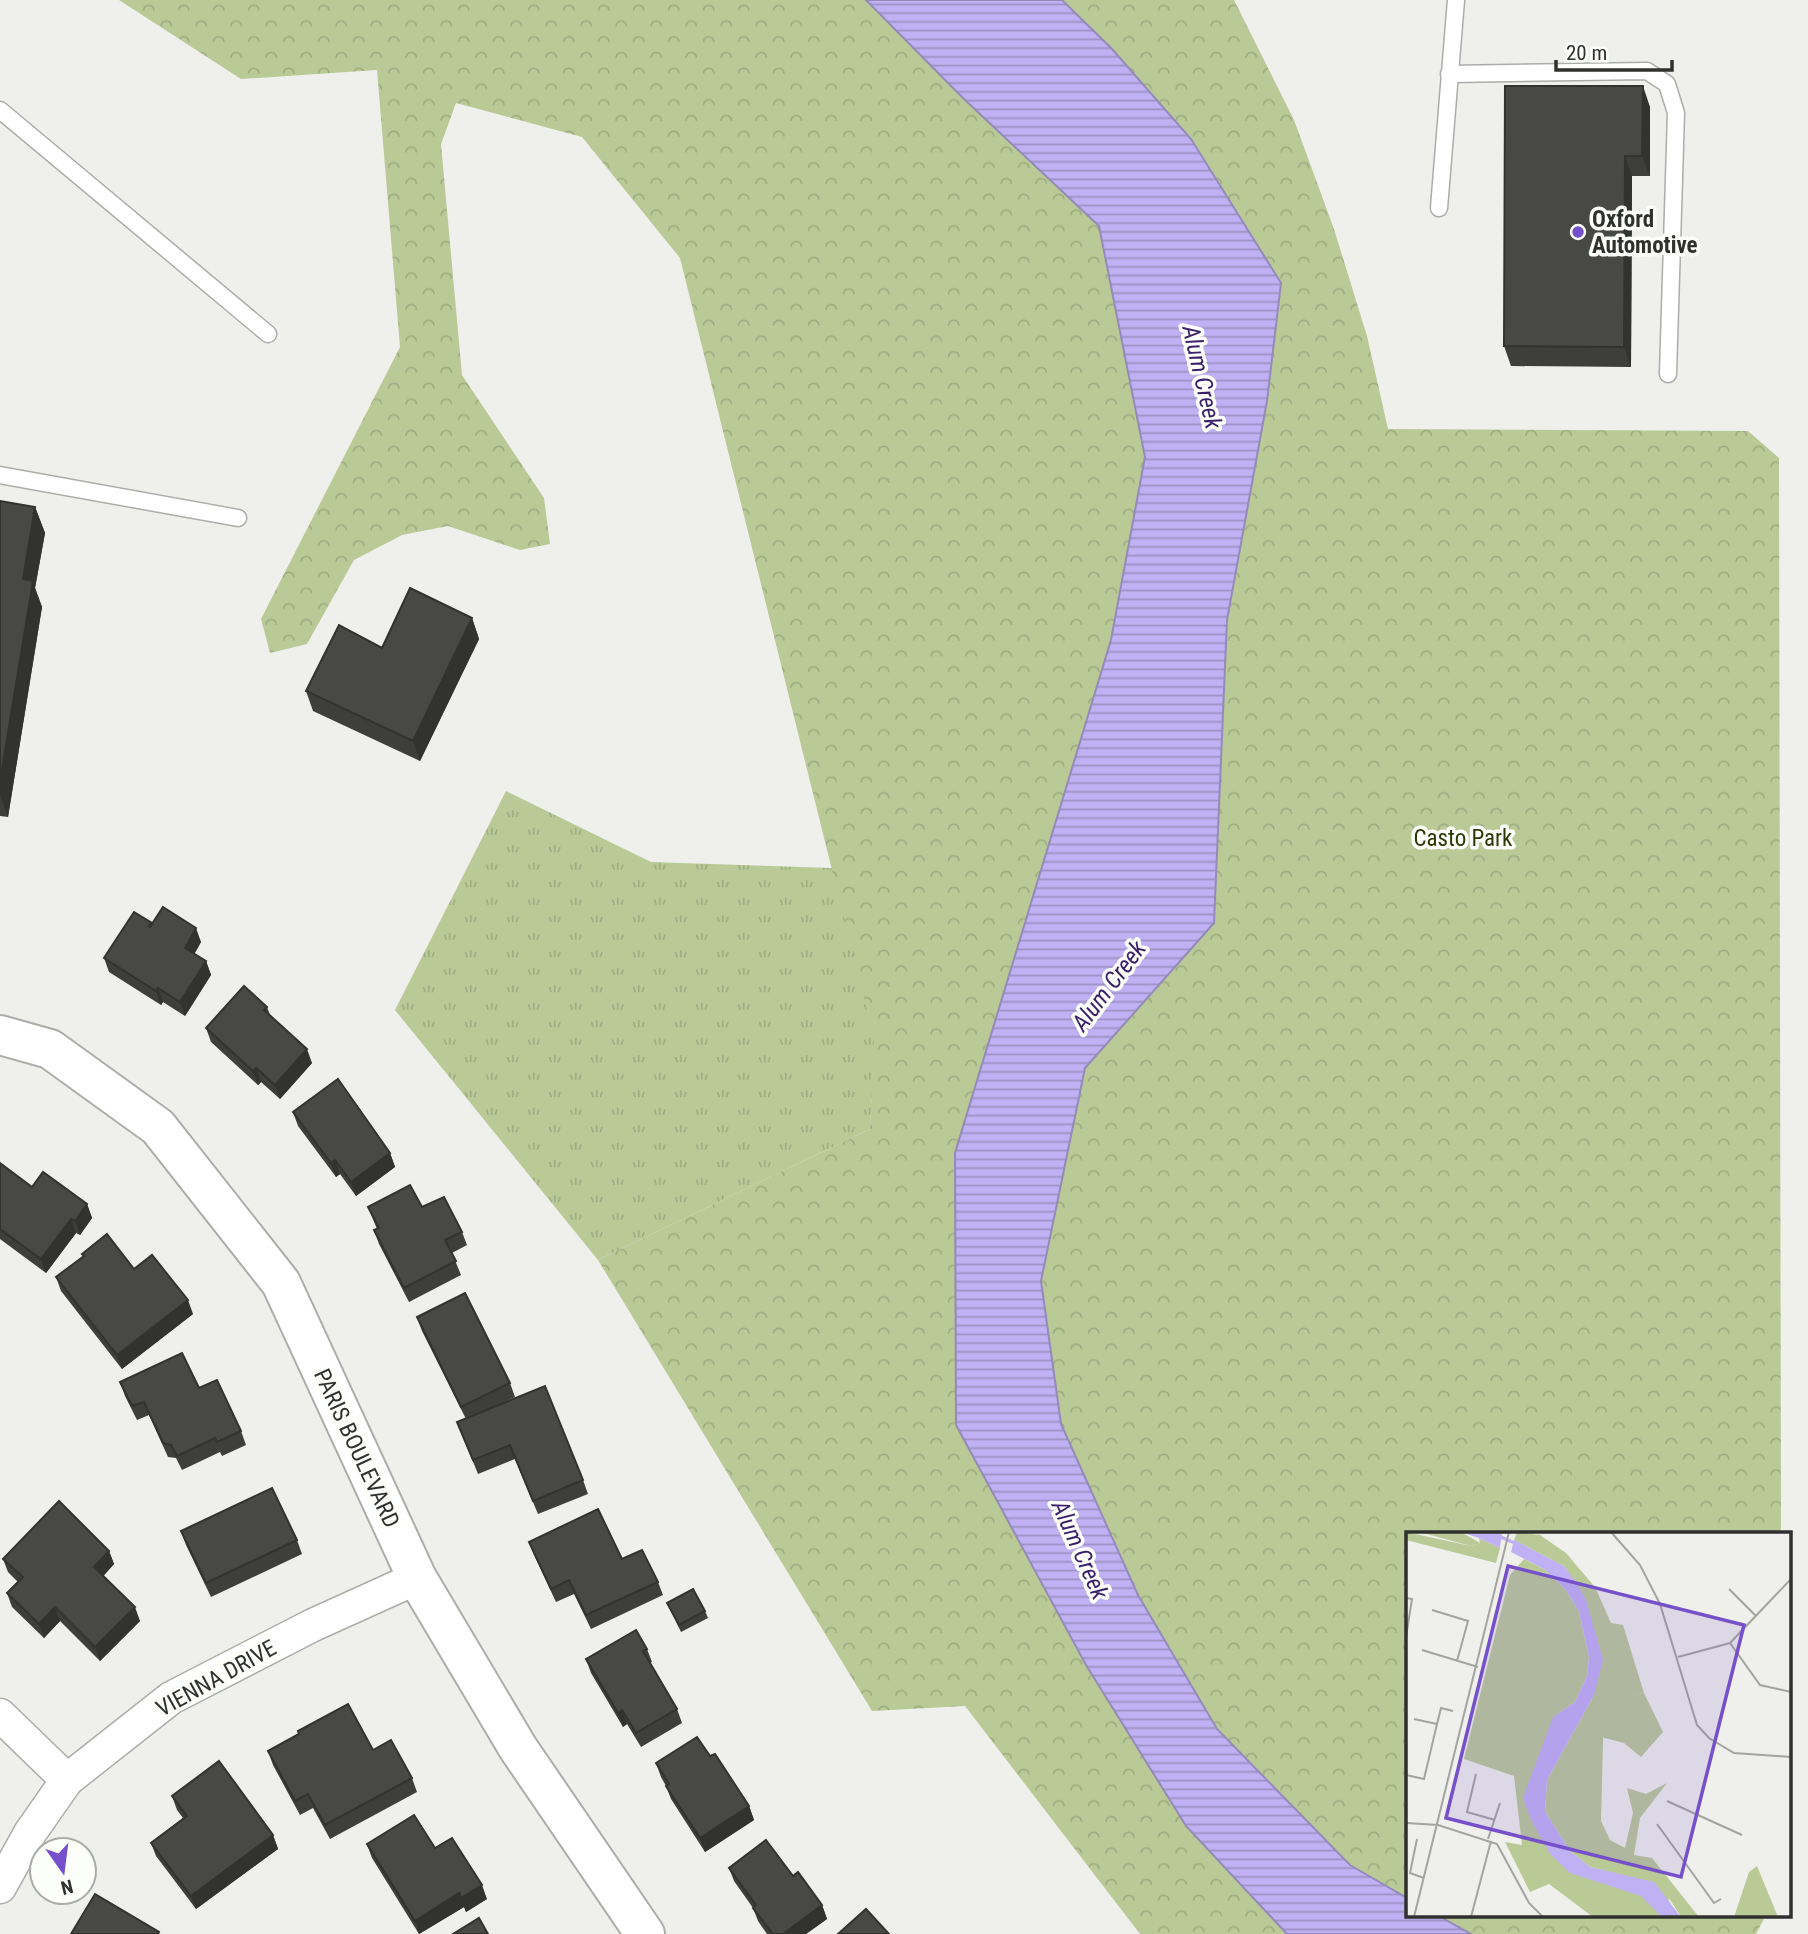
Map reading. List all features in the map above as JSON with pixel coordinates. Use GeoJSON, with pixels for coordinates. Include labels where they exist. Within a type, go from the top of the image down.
{"type":"FeatureCollection","features":[{"type":"Feature","properties":{"kind":"street","name":"PARIS BOULEVARD"},"geometry":{"type":"LineString","coordinates":[[0,1035],[50,1049],[158,1127],[281,1283],[417,1578],[518,1748],[645,1934]]}},
{"type":"Feature","properties":{"kind":"street","name":"VIENNA DRIVE"},"geometry":{"type":"LineString","coordinates":[[0,1887],[30,1833],[66,1780],[171,1698],[313,1625],[417,1578]]}},
{"type":"Feature","properties":{"kind":"street"},"geometry":{"type":"LineString","coordinates":[[0,1715],[66,1780]]}},
{"type":"Feature","properties":{"kind":"lane"},"geometry":{"type":"LineString","coordinates":[[1439,208],[1456,0]]}},
{"type":"Feature","properties":{"kind":"lane"},"geometry":{"type":"LineString","coordinates":[[1449,74],[1647,71],[1667,84],[1676,113],[1668,374]]}},
{"type":"Feature","properties":{"kind":"lane"},"geometry":{"type":"LineString","coordinates":[[0,110],[268,334]]}},
{"type":"Feature","properties":{"kind":"lane"},"geometry":{"type":"LineString","coordinates":[[0,475],[238,519]]}},
{"type":"Feature","properties":{"kind":"green space"},"geometry":{"type":"Polygon","coordinates":[[[119,0],[866,0],[963,98],[1099,226],[1145,457],[956,1425],[1086,1665],[1186,1826],[1287,1934],[1140,1934],[965,1706],[872,1711],[598,1260],[870,1129],[874,1039],[680,258],[582,137],[456,103],[441,144],[462,375],[544,498],[550,544],[520,550],[448,526],[402,535],[354,560],[307,644],[270,653],[261,619],[400,347],[377,70],[241,79],[119,0]]]}},
{"type":"Feature","properties":{"kind":"green space","name":"Casto Park"},"geometry":{"type":"Polygon","coordinates":[[[928,0],[1234,0],[1294,120],[1334,229],[1367,336],[1388,429],[1748,431],[1779,458],[1781,1532],[1406,1532],[1406,1897],[1350,1865],[1217,1729],[1138,1595],[1061,1425],[1041,1281],[1085,1068],[1181,960],[1224,685],[1234,277],[928,0]]]}},
{"type":"Feature","properties":{"kind":"green space"},"geometry":{"type":"Polygon","coordinates":[[[506,791],[651,862],[832,868],[875,1039],[870,1129],[598,1260],[395,1010],[506,791]]]}},
{"type":"Feature","properties":{"kind":"green space"},"geometry":{"type":"Polygon","coordinates":[[[1439,1916],[1765,1916],[1756,1934],[1471,1934],[1439,1916]]]}},
{"type":"Feature","properties":{"kind":"water","name":"Alum Creek"},"geometry":{"type":"Polygon","coordinates":[[[866,0],[1062,0],[1112,49],[1191,139],[1281,283],[1267,401],[1227,620],[1214,923],[1085,1068],[1041,1281],[1061,1424],[1138,1595],[1217,1729],[1350,1865],[1406,1897],[1406,1916],[1439,1916],[1471,1934],[1287,1934],[1186,1826],[1086,1665],[956,1425],[955,1153],[1111,640],[1145,457],[1099,226],[963,98],[866,0]]]}},
{"type":"Feature","properties":{"kind":"building"},"geometry":{"type":"Polygon","coordinates":[[[1505,86],[1643,86],[1642,156],[1625,156],[1624,347],[1504,346],[1505,86]]]}},
{"type":"Feature","properties":{"kind":"building"},"geometry":{"type":"Polygon","coordinates":[[[0,501],[35,507],[23,579],[33,581],[0,781],[0,501]]]}},
{"type":"Feature","properties":{"kind":"building"},"geometry":{"type":"Polygon","coordinates":[[[410,588],[472,618],[413,741],[306,691],[339,625],[382,648],[410,588]]]}},
{"type":"Feature","properties":{"kind":"building"},"geometry":{"type":"Polygon","coordinates":[[[163,907],[196,928],[185,948],[206,961],[180,1002],[158,988],[156,991],[104,958],[134,912],[152,923],[150,927],[163,907]]]}},
{"type":"Feature","properties":{"kind":"building"},"geometry":{"type":"Polygon","coordinates":[[[244,986],[267,1007],[264,1010],[307,1049],[275,1085],[256,1068],[253,1071],[206,1028],[244,986]]]}},
{"type":"Feature","properties":{"kind":"building"},"geometry":{"type":"Polygon","coordinates":[[[338,1079],[390,1153],[351,1182],[335,1160],[331,1163],[293,1112],[338,1079]]]}},
{"type":"Feature","properties":{"kind":"building"},"geometry":{"type":"Polygon","coordinates":[[[0,1163],[32,1187],[43,1172],[87,1204],[75,1221],[71,1219],[41,1259],[0,1229],[0,1163]]]}},
{"type":"Feature","properties":{"kind":"building"},"geometry":{"type":"Polygon","coordinates":[[[410,1185],[422,1207],[444,1197],[462,1232],[445,1240],[456,1261],[404,1288],[374,1230],[379,1228],[368,1207],[410,1185]]]}},
{"type":"Feature","properties":{"kind":"building"},"geometry":{"type":"Polygon","coordinates":[[[107,1234],[134,1269],[152,1255],[188,1300],[117,1355],[56,1277],[107,1234]]]}},
{"type":"Feature","properties":{"kind":"building"},"geometry":{"type":"Polygon","coordinates":[[[465,1293],[510,1383],[461,1407],[417,1317],[465,1293]]]}},
{"type":"Feature","properties":{"kind":"building"},"geometry":{"type":"Polygon","coordinates":[[[182,1353],[199,1388],[217,1380],[241,1431],[217,1442],[215,1438],[177,1456],[171,1445],[163,1443],[144,1402],[132,1406],[120,1382],[182,1353]]]}},
{"type":"Feature","properties":{"kind":"building"},"geometry":{"type":"Polygon","coordinates":[[[545,1386],[583,1480],[533,1501],[510,1445],[473,1460],[457,1422],[545,1386]]]}},
{"type":"Feature","properties":{"kind":"building"},"geometry":{"type":"Polygon","coordinates":[[[272,1488],[297,1540],[206,1583],[181,1531],[272,1488]]]}},
{"type":"Feature","properties":{"kind":"building"},"geometry":{"type":"Polygon","coordinates":[[[59,1501],[109,1551],[94,1567],[135,1607],[95,1647],[55,1607],[39,1624],[7,1593],[23,1577],[3,1559],[59,1501]]]}},
{"type":"Feature","properties":{"kind":"building"},"geometry":{"type":"Polygon","coordinates":[[[598,1509],[622,1559],[642,1550],[658,1582],[586,1615],[569,1580],[551,1589],[529,1542],[598,1509]]]}},
{"type":"Feature","properties":{"kind":"building"},"geometry":{"type":"Polygon","coordinates":[[[693,1589],[705,1611],[679,1625],[667,1603],[693,1589]]]}},
{"type":"Feature","properties":{"kind":"building"},"geometry":{"type":"Polygon","coordinates":[[[636,1630],[647,1649],[643,1651],[677,1709],[636,1733],[622,1710],[618,1713],[586,1659],[636,1630]]]}},
{"type":"Feature","properties":{"kind":"building"},"geometry":{"type":"Polygon","coordinates":[[[348,1704],[373,1750],[391,1740],[412,1778],[325,1825],[308,1794],[295,1801],[268,1751],[348,1704]]]}},
{"type":"Feature","properties":{"kind":"building"},"geometry":{"type":"Polygon","coordinates":[[[697,1737],[710,1756],[715,1754],[749,1806],[700,1838],[666,1786],[669,1784],[656,1763],[697,1737]]]}},
{"type":"Feature","properties":{"kind":"building"},"geometry":{"type":"Polygon","coordinates":[[[219,1761],[273,1835],[191,1896],[151,1843],[187,1816],[172,1796],[219,1761]]]}},
{"type":"Feature","properties":{"kind":"building"},"geometry":{"type":"Polygon","coordinates":[[[414,1815],[435,1848],[452,1838],[482,1885],[461,1898],[459,1893],[415,1921],[367,1844],[414,1815]]]}},
{"type":"Feature","properties":{"kind":"building"},"geometry":{"type":"Polygon","coordinates":[[[766,1840],[793,1876],[798,1872],[822,1905],[783,1934],[773,1934],[753,1908],[756,1905],[729,1868],[766,1840]]]}},
{"type":"Feature","properties":{"kind":"building"},"geometry":{"type":"Polygon","coordinates":[[[98,1896],[159,1932],[158,1934],[71,1934],[88,1906],[98,1906],[98,1896]]]}},
{"type":"Feature","properties":{"kind":"building"},"geometry":{"type":"Polygon","coordinates":[[[866,1909],[889,1934],[838,1934],[866,1909]]]}},
{"type":"Feature","properties":{"kind":"building"},"geometry":{"type":"Polygon","coordinates":[[[479,1918],[488,1934],[453,1934],[479,1918]]]}},
{"type":"Feature","properties":{"kind":"place","name":"Oxford Automotive"},"geometry":{"type":"Point","coordinates":[1578,232]}}]}
